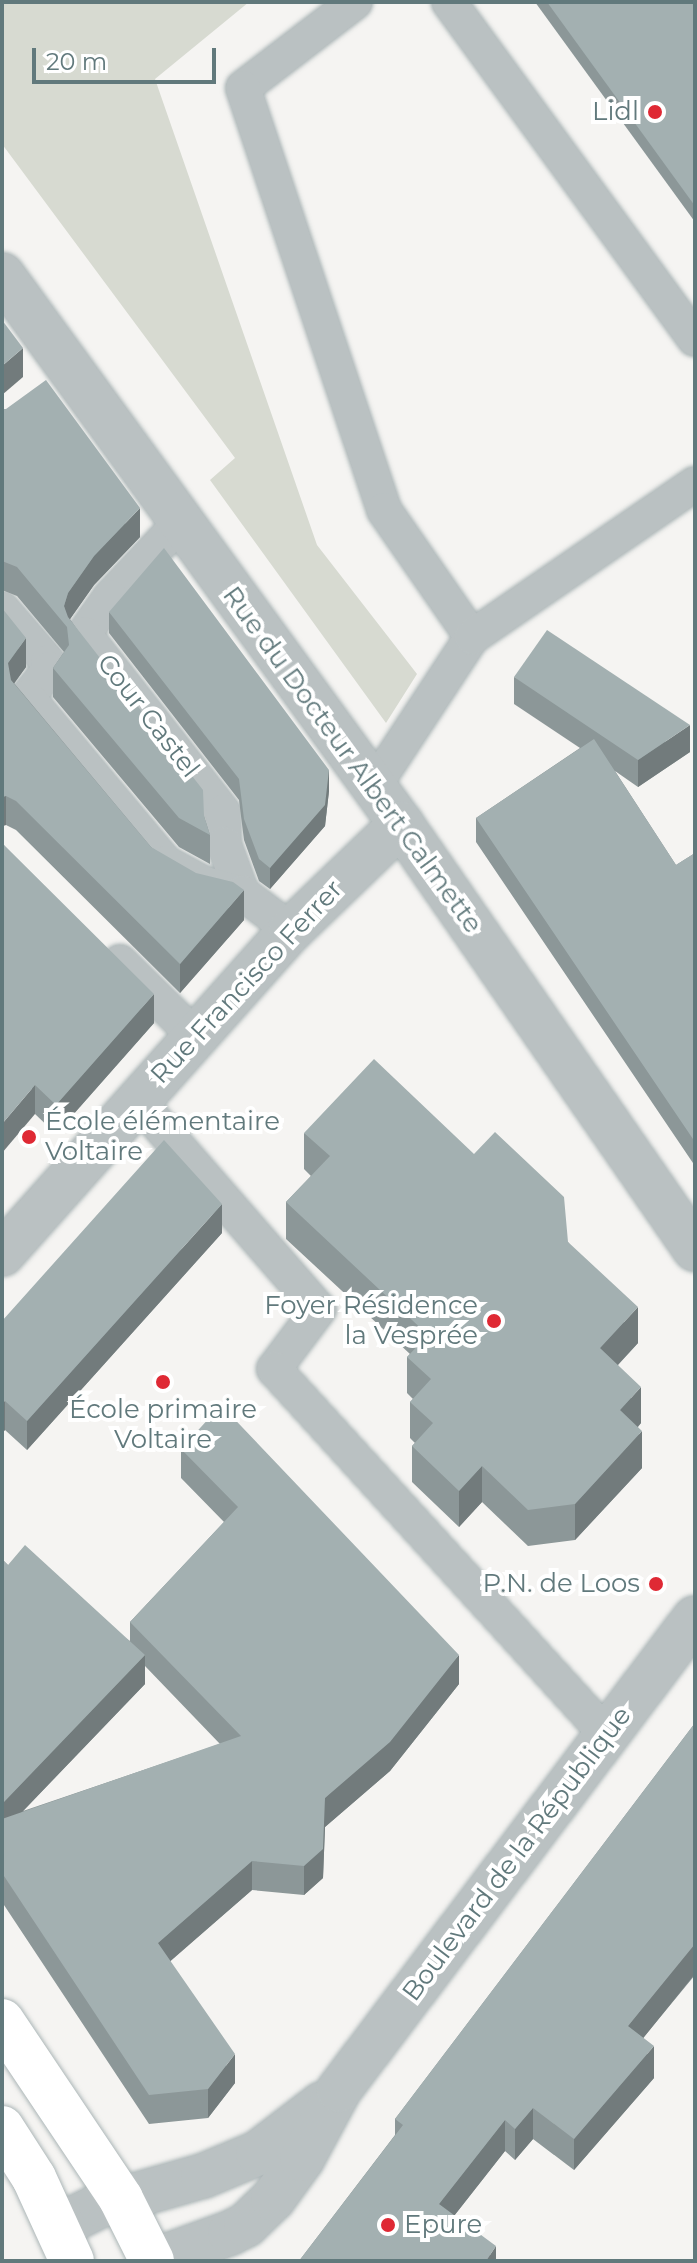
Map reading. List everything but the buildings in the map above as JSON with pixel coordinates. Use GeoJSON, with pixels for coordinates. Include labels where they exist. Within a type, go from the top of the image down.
{"type":"FeatureCollection","features":[{"type":"Feature","properties":{"kind":"main road"},"geometry":{"type":"LineString","coordinates":[[2,2021],[121,2199],[153,2261]]}},
{"type":"Feature","properties":{"kind":"main road"},"geometry":{"type":"LineString","coordinates":[[2,2128],[65,2243]]}},
{"type":"Feature","properties":{"kind":"street","name":"Rue du Docteur Albert Calmette"},"geometry":{"type":"LineString","coordinates":[[2,275],[57,375],[181,522],[374,786],[695,1249]]}},
{"type":"Feature","properties":{"kind":"street","name":"Rue Francisco Ferrer"},"geometry":{"type":"LineString","coordinates":[[2,1254],[194,1035],[291,930],[401,824]]}},
{"type":"Feature","properties":{"kind":"street","name":"Boulevard de la République"},"geometry":{"type":"LineString","coordinates":[[153,2261],[212,2242],[246,2225],[260,2211],[302,2159],[339,2090],[695,1618]]}},
{"type":"Feature","properties":{"kind":"street","name":"Boulevard de la République"},"geometry":{"type":"LineString","coordinates":[[65,2243],[121,2199],[203,2176],[258,2153],[339,2090]]}},
{"type":"Feature","properties":{"kind":"lane"},"geometry":{"type":"LineString","coordinates":[[355,2],[243,88],[384,510],[472,637]]}},
{"type":"Feature","properties":{"kind":"lane"},"geometry":{"type":"LineString","coordinates":[[449,2],[695,339]]}},
{"type":"Feature","properties":{"kind":"lane"},"geometry":{"type":"LineString","coordinates":[[374,786],[472,637],[695,484]]}},
{"type":"Feature","properties":{"kind":"lane","name":"Cour Castel"},"geometry":{"type":"LineString","coordinates":[[181,522],[110,597],[84,634],[223,812],[224,844],[242,893]]}},
{"type":"Feature","properties":{"kind":"lane"},"geometry":{"type":"LineString","coordinates":[[2,609],[48,662],[50,669],[27,697],[166,863],[205,884],[242,893],[291,930]]}},
{"type":"Feature","properties":{"kind":"lane"},"geometry":{"type":"LineString","coordinates":[[92,934],[194,1035]]}},
{"type":"Feature","properties":{"kind":"lane"},"geometry":{"type":"LineString","coordinates":[[137,1100],[319,1309],[274,1369],[607,1735]]}},
{"type":"Feature","properties":{"kind":"shaded area"},"geometry":{"type":"Polygon","coordinates":[[[2,2],[249,2],[155,79],[317,545],[417,674],[386,723],[210,480],[235,458],[2,144],[2,2]]]}},
{"type":"Feature","properties":{"kind":"place","name":"Lidl"},"geometry":{"type":"Point","coordinates":[655,112]}},
{"type":"Feature","properties":{"kind":"place","name":"École élémentaire Voltaire"},"geometry":{"type":"Point","coordinates":[29,1137]}},
{"type":"Feature","properties":{"kind":"place","name":"Foyer Résidence la Vesprée"},"geometry":{"type":"Point","coordinates":[494,1321]}},
{"type":"Feature","properties":{"kind":"place","name":"École primaire Voltaire"},"geometry":{"type":"Point","coordinates":[163,1382]}},
{"type":"Feature","properties":{"kind":"place","name":"P.N. de Loos"},"geometry":{"type":"Point","coordinates":[656,1584]}},
{"type":"Feature","properties":{"kind":"place","name":"Epure"},"geometry":{"type":"Point","coordinates":[388,2225]}}]}
